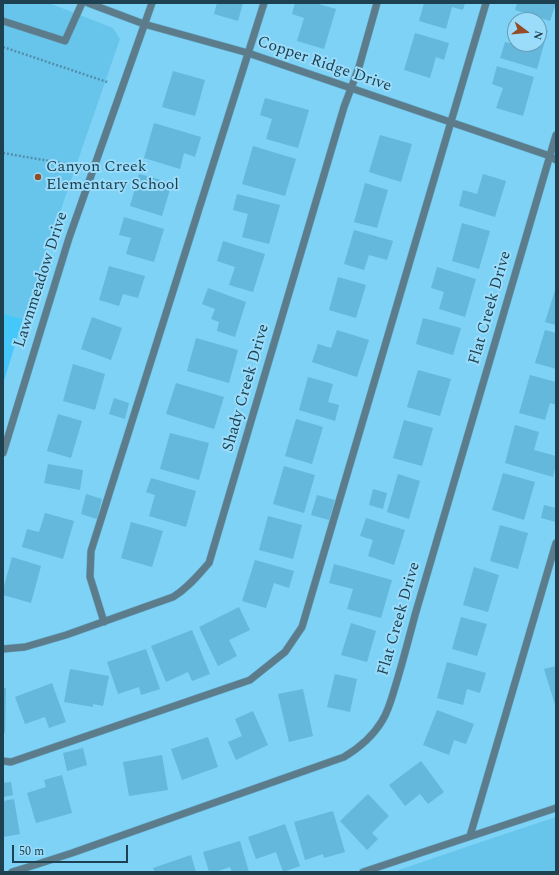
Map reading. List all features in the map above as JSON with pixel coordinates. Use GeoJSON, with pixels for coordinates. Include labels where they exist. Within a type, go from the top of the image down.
{"type":"FeatureCollection","features":[{"type":"Feature","properties":{"kind":"street"},"geometry":{"type":"LineString","coordinates":[[3,21],[65,41],[82,3]]}},
{"type":"Feature","properties":{"kind":"street","name":"Copper Ridge Drive"},"geometry":{"type":"LineString","coordinates":[[88,3],[144,24],[248,53],[553,158]]}},
{"type":"Feature","properties":{"kind":"street","name":"Lawnmeadow Drive"},"geometry":{"type":"LineString","coordinates":[[3,453],[69,238],[152,3]]}},
{"type":"Feature","properties":{"kind":"street"},"geometry":{"type":"LineString","coordinates":[[104,622],[90,577],[91,551],[264,3]]}},
{"type":"Feature","properties":{"kind":"street","name":"Shady Creek Drive"},"geometry":{"type":"LineString","coordinates":[[3,649],[25,647],[66,636],[177,594],[196,578],[209,563],[344,107],[359,67],[377,3]]}},
{"type":"Feature","properties":{"kind":"street"},"geometry":{"type":"LineString","coordinates":[[3,761],[11,762],[250,680],[285,652],[302,627],[486,3]]}},
{"type":"Feature","properties":{"kind":"street","name":"Flat Creek Drive"},"geometry":{"type":"LineString","coordinates":[[12,872],[72,853],[344,757],[354,751],[372,735],[382,722],[390,706],[415,615],[553,158],[556,135]]}},
{"type":"Feature","properties":{"kind":"street"},"geometry":{"type":"LineString","coordinates":[[470,836],[556,543]]}},
{"type":"Feature","properties":{"kind":"street"},"geometry":{"type":"LineString","coordinates":[[363,872],[556,808]]}},
{"type":"Feature","properties":{"kind":"path"},"geometry":{"type":"LineString","coordinates":[[3,47],[107,82]]}},
{"type":"Feature","properties":{"kind":"path"},"geometry":{"type":"LineString","coordinates":[[3,154],[79,166]]}},
{"type":"Feature","properties":{"kind":"shaded area","name":"Canyon Creek Elementary School"},"geometry":{"type":"Polygon","coordinates":[[[3,3],[49,3],[113,28],[120,39],[23,319],[3,314],[3,3]]]}},
{"type":"Feature","properties":{"kind":"shaded area"},"geometry":{"type":"Polygon","coordinates":[[[3,314],[23,319],[3,384],[3,314]]]}},
{"type":"Feature","properties":{"kind":"shaded area"},"geometry":{"type":"Polygon","coordinates":[[[556,817],[556,872],[393,872],[475,844],[556,817]]]}},
{"type":"Feature","properties":{"kind":"building"},"geometry":{"type":"Polygon","coordinates":[[[217,3],[243,3],[238,21],[214,14],[217,3]]]}},
{"type":"Feature","properties":{"kind":"building"},"geometry":{"type":"Polygon","coordinates":[[[295,3],[315,3],[336,9],[324,49],[297,41],[304,18],[292,14],[295,3]]]}},
{"type":"Feature","properties":{"kind":"building"},"geometry":{"type":"Polygon","coordinates":[[[424,3],[465,3],[463,10],[452,7],[446,29],[419,21],[424,3]]]}},
{"type":"Feature","properties":{"kind":"building"},"geometry":{"type":"Polygon","coordinates":[[[517,3],[556,3],[550,21],[547,20],[547,12],[521,12],[515,10],[517,3]]]}},
{"type":"Feature","properties":{"kind":"building"},"geometry":{"type":"Polygon","coordinates":[[[415,33],[449,43],[444,60],[436,57],[430,78],[404,70],[415,33]]]}},
{"type":"Feature","properties":{"kind":"building"},"geometry":{"type":"Polygon","coordinates":[[[505,42],[507,42],[507,52],[542,52],[537,69],[500,58],[505,42]]]}},
{"type":"Feature","properties":{"kind":"building"},"geometry":{"type":"Polygon","coordinates":[[[497,66],[534,77],[523,116],[496,108],[503,88],[492,84],[497,66]]]}},
{"type":"Feature","properties":{"kind":"building"},"geometry":{"type":"Polygon","coordinates":[[[173,71],[205,80],[195,116],[162,107],[173,71]]]}},
{"type":"Feature","properties":{"kind":"building"},"geometry":{"type":"Polygon","coordinates":[[[265,98],[309,110],[298,148],[266,139],[272,119],[260,115],[265,98]]]}},
{"type":"Feature","properties":{"kind":"building"},"geometry":{"type":"Polygon","coordinates":[[[154,123],[201,137],[195,157],[184,153],[180,169],[144,158],[154,123]]]}},
{"type":"Feature","properties":{"kind":"building"},"geometry":{"type":"Polygon","coordinates":[[[380,135],[412,144],[401,182],[369,172],[380,135]]]}},
{"type":"Feature","properties":{"kind":"building"},"geometry":{"type":"Polygon","coordinates":[[[253,146],[296,159],[285,196],[242,184],[253,146]]]}},
{"type":"Feature","properties":{"kind":"building"},"geometry":{"type":"Polygon","coordinates":[[[139,174],[172,183],[162,216],[130,206],[139,174]]]}},
{"type":"Feature","properties":{"kind":"building"},"geometry":{"type":"Polygon","coordinates":[[[483,174],[506,181],[495,217],[459,206],[463,190],[477,194],[483,174]]]}},
{"type":"Feature","properties":{"kind":"building"},"geometry":{"type":"Polygon","coordinates":[[[365,183],[388,190],[377,228],[354,222],[365,183]]]}},
{"type":"Feature","properties":{"kind":"building"},"geometry":{"type":"Polygon","coordinates":[[[237,194],[280,205],[269,244],[242,237],[248,214],[233,210],[237,194]]]}},
{"type":"Feature","properties":{"kind":"building"},"geometry":{"type":"Polygon","coordinates":[[[124,217],[164,229],[154,262],[126,254],[131,238],[119,235],[124,217]]]}},
{"type":"Feature","properties":{"kind":"building"},"geometry":{"type":"Polygon","coordinates":[[[462,223],[490,231],[479,269],[452,261],[462,223]]]}},
{"type":"Feature","properties":{"kind":"building"},"geometry":{"type":"Polygon","coordinates":[[[354,230],[393,241],[387,260],[369,255],[364,270],[344,264],[354,230]]]}},
{"type":"Feature","properties":{"kind":"building"},"geometry":{"type":"Polygon","coordinates":[[[223,241],[265,254],[253,292],[229,285],[235,267],[217,261],[223,241]]]}},
{"type":"Feature","properties":{"kind":"building"},"geometry":{"type":"Polygon","coordinates":[[[109,266],[145,276],[138,298],[123,294],[119,306],[99,300],[109,266]]]}},
{"type":"Feature","properties":{"kind":"building"},"geometry":{"type":"Polygon","coordinates":[[[437,267],[476,279],[465,317],[439,309],[444,292],[431,288],[437,267]]]}},
{"type":"Feature","properties":{"kind":"building"},"geometry":{"type":"Polygon","coordinates":[[[338,277],[366,285],[356,318],[329,310],[338,277]]]}},
{"type":"Feature","properties":{"kind":"building"},"geometry":{"type":"Polygon","coordinates":[[[556,287],[556,325],[545,322],[556,287]]]}},
{"type":"Feature","properties":{"kind":"building"},"geometry":{"type":"Polygon","coordinates":[[[208,288],[246,302],[235,337],[217,331],[219,322],[211,319],[215,309],[202,304],[208,288]]]}},
{"type":"Feature","properties":{"kind":"building"},"geometry":{"type":"Polygon","coordinates":[[[92,317],[122,328],[111,360],[81,349],[92,317]]]}},
{"type":"Feature","properties":{"kind":"building"},"geometry":{"type":"Polygon","coordinates":[[[423,318],[461,328],[453,355],[416,344],[423,318]]]}},
{"type":"Feature","properties":{"kind":"building"},"geometry":{"type":"Polygon","coordinates":[[[337,330],[369,340],[357,377],[312,362],[318,344],[331,348],[337,330]]]}},
{"type":"Feature","properties":{"kind":"building"},"geometry":{"type":"Polygon","coordinates":[[[545,330],[556,333],[556,369],[535,363],[545,330]]]}},
{"type":"Feature","properties":{"kind":"building"},"geometry":{"type":"Polygon","coordinates":[[[196,338],[238,350],[229,383],[187,371],[196,338]]]}},
{"type":"Feature","properties":{"kind":"building"},"geometry":{"type":"Polygon","coordinates":[[[73,364],[105,374],[95,410],[63,401],[73,364]]]}},
{"type":"Feature","properties":{"kind":"building"},"geometry":{"type":"Polygon","coordinates":[[[418,370],[451,379],[440,416],[407,407],[418,370]]]}},
{"type":"Feature","properties":{"kind":"building"},"geometry":{"type":"Polygon","coordinates":[[[530,375],[556,382],[556,405],[550,403],[545,420],[519,413],[530,375]]]}},
{"type":"Feature","properties":{"kind":"building"},"geometry":{"type":"Polygon","coordinates":[[[308,377],[333,384],[328,402],[339,405],[335,421],[299,410],[308,377]]]}},
{"type":"Feature","properties":{"kind":"building"},"geometry":{"type":"Polygon","coordinates":[[[176,383],[224,397],[214,429],[166,414],[176,383]]]}},
{"type":"Feature","properties":{"kind":"building"},"geometry":{"type":"Polygon","coordinates":[[[114,398],[129,403],[125,419],[109,414],[114,398]]]}},
{"type":"Feature","properties":{"kind":"building"},"geometry":{"type":"Polygon","coordinates":[[[58,414],[82,421],[71,458],[47,451],[58,414]]]}},
{"type":"Feature","properties":{"kind":"building"},"geometry":{"type":"Polygon","coordinates":[[[296,419],[323,427],[312,464],[285,456],[296,419]]]}},
{"type":"Feature","properties":{"kind":"building"},"geometry":{"type":"Polygon","coordinates":[[[404,420],[433,428],[422,466],[393,458],[404,420]]]}},
{"type":"Feature","properties":{"kind":"building"},"geometry":{"type":"Polygon","coordinates":[[[515,425],[539,432],[534,450],[556,456],[553,477],[505,463],[515,425]]]}},
{"type":"Feature","properties":{"kind":"building"},"geometry":{"type":"Polygon","coordinates":[[[170,433],[209,443],[199,480],[160,469],[170,433]]]}},
{"type":"Feature","properties":{"kind":"building"},"geometry":{"type":"Polygon","coordinates":[[[48,464],[83,470],[80,490],[44,483],[48,464]]]}},
{"type":"Feature","properties":{"kind":"building"},"geometry":{"type":"Polygon","coordinates":[[[284,466],[315,475],[304,513],[273,504],[284,466]]]}},
{"type":"Feature","properties":{"kind":"building"},"geometry":{"type":"Polygon","coordinates":[[[503,473],[535,482],[524,520],[492,510],[503,473]]]}},
{"type":"Feature","properties":{"kind":"building"},"geometry":{"type":"Polygon","coordinates":[[[398,474],[420,481],[409,519],[387,512],[398,474]]]}},
{"type":"Feature","properties":{"kind":"building"},"geometry":{"type":"Polygon","coordinates":[[[151,478],[196,491],[186,527],[149,516],[155,495],[146,492],[151,478]]]}},
{"type":"Feature","properties":{"kind":"building"},"geometry":{"type":"Polygon","coordinates":[[[373,489],[387,493],[383,509],[369,505],[373,489]]]}},
{"type":"Feature","properties":{"kind":"building"},"geometry":{"type":"Polygon","coordinates":[[[86,494],[102,499],[97,519],[81,514],[86,494]]]}},
{"type":"Feature","properties":{"kind":"building"},"geometry":{"type":"Polygon","coordinates":[[[317,495],[335,500],[329,520],[311,515],[317,495]]]}},
{"type":"Feature","properties":{"kind":"building"},"geometry":{"type":"Polygon","coordinates":[[[544,505],[556,508],[556,522],[541,518],[544,505]]]}},
{"type":"Feature","properties":{"kind":"building"},"geometry":{"type":"Polygon","coordinates":[[[45,513],[74,521],[63,559],[22,547],[27,529],[39,532],[45,513]]]}},
{"type":"Feature","properties":{"kind":"building"},"geometry":{"type":"Polygon","coordinates":[[[268,516],[302,525],[293,559],[259,550],[268,516]]]}},
{"type":"Feature","properties":{"kind":"building"},"geometry":{"type":"Polygon","coordinates":[[[366,518],[405,530],[394,565],[368,556],[373,540],[360,536],[366,518]]]}},
{"type":"Feature","properties":{"kind":"building"},"geometry":{"type":"Polygon","coordinates":[[[131,522],[163,531],[152,567],[121,558],[131,522]]]}},
{"type":"Feature","properties":{"kind":"building"},"geometry":{"type":"Polygon","coordinates":[[[500,525],[528,533],[518,569],[490,561],[500,525]]]}},
{"type":"Feature","properties":{"kind":"building"},"geometry":{"type":"Polygon","coordinates":[[[12,557],[41,566],[31,603],[3,595],[12,557]]]}},
{"type":"Feature","properties":{"kind":"building"},"geometry":{"type":"Polygon","coordinates":[[[255,560],[294,571],[289,588],[274,583],[266,608],[242,601],[255,560]]]}},
{"type":"Feature","properties":{"kind":"building"},"geometry":{"type":"Polygon","coordinates":[[[334,564],[392,580],[381,618],[347,609],[353,589],[329,583],[334,564]]]}},
{"type":"Feature","properties":{"kind":"building"},"geometry":{"type":"Polygon","coordinates":[[[474,567],[499,575],[488,612],[463,605],[474,567]]]}},
{"type":"Feature","properties":{"kind":"building"},"geometry":{"type":"Polygon","coordinates":[[[239,607],[250,630],[229,640],[237,656],[218,666],[199,627],[239,607]]]}},
{"type":"Feature","properties":{"kind":"building"},"geometry":{"type":"Polygon","coordinates":[[[461,617],[487,624],[477,656],[452,649],[461,617]]]}},
{"type":"Feature","properties":{"kind":"building"},"geometry":{"type":"Polygon","coordinates":[[[351,623],[376,631],[367,662],[341,655],[351,623]]]}},
{"type":"Feature","properties":{"kind":"building"},"geometry":{"type":"Polygon","coordinates":[[[192,630],[210,674],[192,681],[188,672],[166,682],[151,646],[192,630]]]}},
{"type":"Feature","properties":{"kind":"building"},"geometry":{"type":"Polygon","coordinates":[[[146,649],[160,689],[141,695],[139,687],[118,694],[107,662],[146,649]]]}},
{"type":"Feature","properties":{"kind":"building"},"geometry":{"type":"Polygon","coordinates":[[[447,662],[486,673],[480,693],[467,689],[463,705],[437,698],[447,662]]]}},
{"type":"Feature","properties":{"kind":"building"},"geometry":{"type":"Polygon","coordinates":[[[556,666],[556,708],[544,669],[556,666]]]}},
{"type":"Feature","properties":{"kind":"building"},"geometry":{"type":"Polygon","coordinates":[[[70,669],[109,676],[103,706],[93,704],[93,707],[64,702],[70,669]]]}},
{"type":"Feature","properties":{"kind":"building"},"geometry":{"type":"Polygon","coordinates":[[[335,674],[357,679],[350,712],[327,707],[335,674]]]}},
{"type":"Feature","properties":{"kind":"building"},"geometry":{"type":"Polygon","coordinates":[[[52,683],[66,722],[49,728],[45,717],[25,724],[15,697],[52,683]]]}},
{"type":"Feature","properties":{"kind":"building"},"geometry":{"type":"Polygon","coordinates":[[[3,688],[6,688],[5,733],[3,732],[3,688]]]}},
{"type":"Feature","properties":{"kind":"building"},"geometry":{"type":"Polygon","coordinates":[[[303,689],[313,736],[289,742],[278,694],[303,689]]]}},
{"type":"Feature","properties":{"kind":"building"},"geometry":{"type":"Polygon","coordinates":[[[437,710],[474,724],[466,744],[454,740],[449,755],[423,745],[437,710]]]}},
{"type":"Feature","properties":{"kind":"building"},"geometry":{"type":"Polygon","coordinates":[[[253,711],[268,745],[236,760],[228,742],[242,736],[235,719],[253,711]]]}},
{"type":"Feature","properties":{"kind":"building"},"geometry":{"type":"Polygon","coordinates":[[[208,737],[218,767],[182,780],[171,749],[208,737]]]}},
{"type":"Feature","properties":{"kind":"building"},"geometry":{"type":"Polygon","coordinates":[[[83,748],[87,765],[67,771],[63,753],[83,748]]]}},
{"type":"Feature","properties":{"kind":"building"},"geometry":{"type":"Polygon","coordinates":[[[162,755],[168,790],[129,796],[123,762],[162,755]]]}},
{"type":"Feature","properties":{"kind":"building"},"geometry":{"type":"Polygon","coordinates":[[[421,761],[444,792],[428,804],[420,794],[405,806],[389,785],[421,761]]]}},
{"type":"Feature","properties":{"kind":"building"},"geometry":{"type":"Polygon","coordinates":[[[62,775],[72,813],[36,823],[27,793],[46,787],[44,780],[62,775]]]}},
{"type":"Feature","properties":{"kind":"building"},"geometry":{"type":"Polygon","coordinates":[[[11,782],[13,795],[3,797],[3,783],[11,782]]]}},
{"type":"Feature","properties":{"kind":"building"},"geometry":{"type":"Polygon","coordinates":[[[368,794],[389,816],[372,833],[378,839],[367,850],[340,821],[368,794]]]}},
{"type":"Feature","properties":{"kind":"building"},"geometry":{"type":"Polygon","coordinates":[[[14,799],[20,834],[3,837],[3,801],[14,799]]]}},
{"type":"Feature","properties":{"kind":"building"},"geometry":{"type":"Polygon","coordinates":[[[333,811],[345,852],[324,858],[323,854],[305,860],[294,822],[333,811]]]}},
{"type":"Feature","properties":{"kind":"building"},"geometry":{"type":"Polygon","coordinates":[[[285,824],[300,866],[283,872],[276,852],[256,859],[248,837],[285,824]]]}},
{"type":"Feature","properties":{"kind":"building"},"geometry":{"type":"Polygon","coordinates":[[[240,841],[249,872],[232,872],[230,867],[215,872],[209,872],[203,852],[240,841]]]}},
{"type":"Feature","properties":{"kind":"building"},"geometry":{"type":"Polygon","coordinates":[[[191,855],[196,872],[155,872],[153,868],[191,855]]]}},
{"type":"Feature","properties":{"kind":"place","name":"Canyon Creek Elementary School"},"geometry":{"type":"Point","coordinates":[38,177]}}]}
